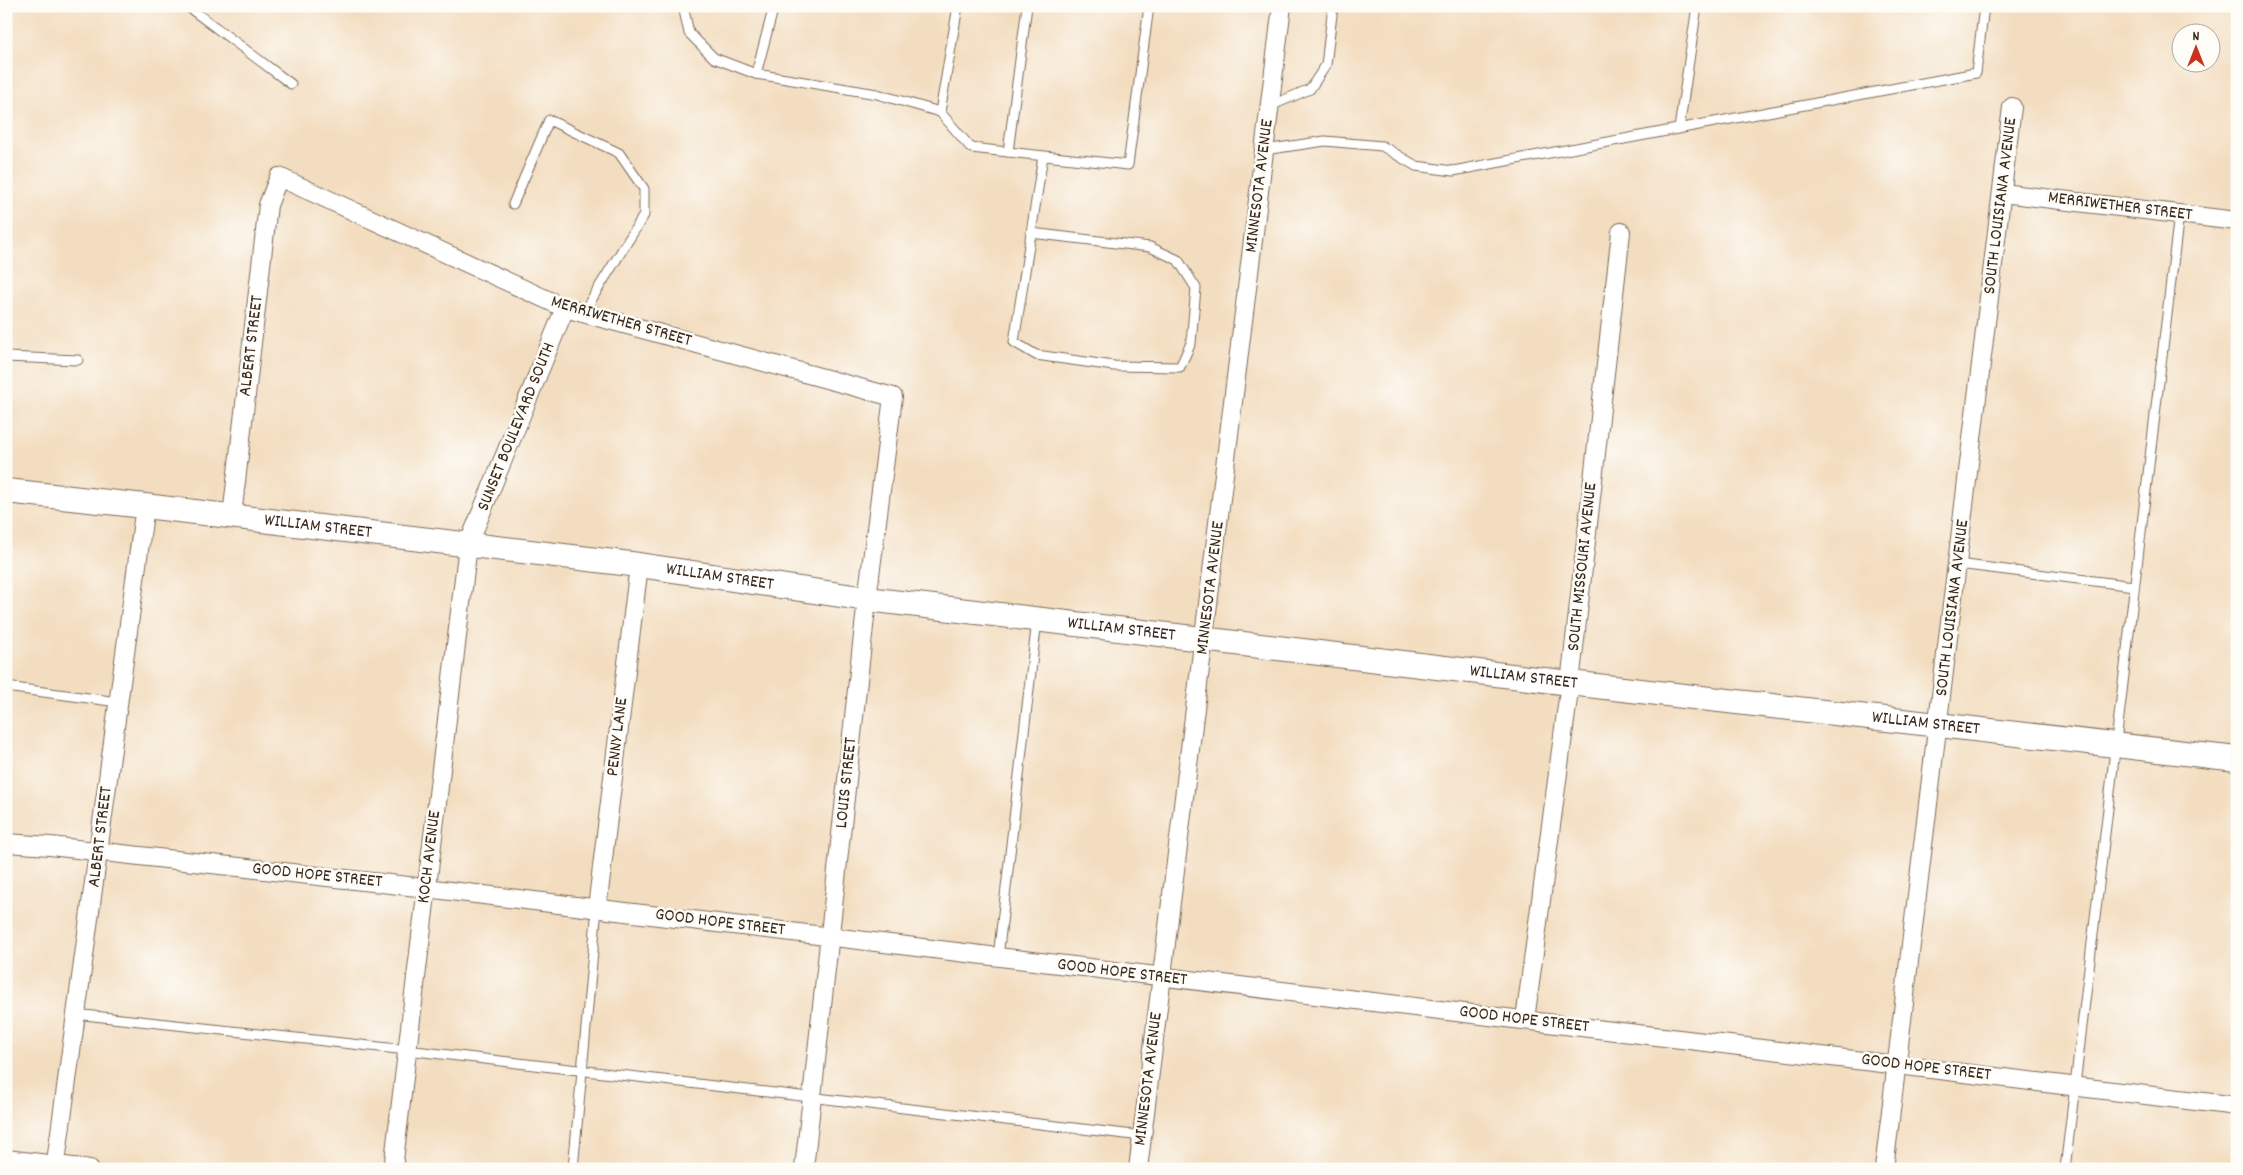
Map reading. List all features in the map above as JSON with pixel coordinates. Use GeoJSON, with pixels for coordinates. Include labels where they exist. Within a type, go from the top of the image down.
{"type":"FeatureCollection","features":[{"type":"Feature","properties":{"kind":"main road","name":"WILLIAM STREET"},"geometry":{"type":"LineString","coordinates":[[6,491],[639,565],[867,600],[1939,726],[2237,759]]}},
{"type":"Feature","properties":{"kind":"street","name":"MINNESOTA AVENUE"},"geometry":{"type":"LineString","coordinates":[[1138,1169],[1282,6]]}},
{"type":"Feature","properties":{"kind":"street","name":"SOUTH LOUISIANA AVENUE"},"geometry":{"type":"LineString","coordinates":[[1884,1169],[1895,1064],[1939,726],[2012,107]]}},
{"type":"Feature","properties":{"kind":"street","name":"MERRIWETHER STREET"},"geometry":{"type":"LineString","coordinates":[[279,177],[565,308],[894,397]]}},
{"type":"Feature","properties":{"kind":"street","name":"ALBERT STREET"},"geometry":{"type":"LineString","coordinates":[[232,516],[268,205],[279,177]]}},
{"type":"Feature","properties":{"kind":"street","name":"MERRIWETHER STREET"},"geometry":{"type":"LineString","coordinates":[[2002,193],[2237,221]]}},
{"type":"Feature","properties":{"kind":"street","name":"SOUTH MISSOURI AVENUE"},"geometry":{"type":"LineString","coordinates":[[1525,1020],[1570,683],[1621,232]]}},
{"type":"Feature","properties":{"kind":"street","name":"SUNSET BOULEVARD SOUTH"},"geometry":{"type":"LineString","coordinates":[[468,545],[565,308]]}},
{"type":"Feature","properties":{"kind":"street","name":"LOUIS STREET"},"geometry":{"type":"LineString","coordinates":[[804,1169],[867,600],[894,397]]}},
{"type":"Feature","properties":{"kind":"street","name":"ALBERT STREET"},"geometry":{"type":"LineString","coordinates":[[56,1167],[100,852],[145,506]]}},
{"type":"Feature","properties":{"kind":"street","name":"KOCH AVENUE"},"geometry":{"type":"LineString","coordinates":[[393,1169],[468,545]]}},
{"type":"Feature","properties":{"kind":"street","name":"PENNY LANE"},"geometry":{"type":"LineString","coordinates":[[597,908],[639,565]]}},
{"type":"Feature","properties":{"kind":"street","name":"GOOD HOPE STREET"},"geometry":{"type":"LineString","coordinates":[[6,843],[597,908],[1161,978],[2237,1106]]}},
{"type":"Feature","properties":{"kind":"street"},"geometry":{"type":"LineString","coordinates":[[6,1159],[56,1167],[90,1169]]}},
{"type":"Feature","properties":{"kind":"lane"},"geometry":{"type":"LineString","coordinates":[[187,6],[291,84]]}},
{"type":"Feature","properties":{"kind":"lane"},"geometry":{"type":"LineString","coordinates":[[683,6],[689,33],[714,58],[756,74],[877,94],[940,112],[971,148],[1128,166],[1149,6]]}},
{"type":"Feature","properties":{"kind":"lane"},"geometry":{"type":"LineString","coordinates":[[756,74],[774,6]]}},
{"type":"Feature","properties":{"kind":"lane"},"geometry":{"type":"LineString","coordinates":[[940,112],[958,6]]}},
{"type":"Feature","properties":{"kind":"lane"},"geometry":{"type":"LineString","coordinates":[[1008,152],[1027,6]]}},
{"type":"Feature","properties":{"kind":"lane"},"geometry":{"type":"LineString","coordinates":[[1269,106],[1310,89],[1326,65],[1333,6]]}},
{"type":"Feature","properties":{"kind":"lane"},"geometry":{"type":"LineString","coordinates":[[1679,129],[1697,6]]}},
{"type":"Feature","properties":{"kind":"lane"},"geometry":{"type":"LineString","coordinates":[[1264,150],[1324,141],[1382,146],[1416,166],[1453,171],[1976,73],[1984,6]]}},
{"type":"Feature","properties":{"kind":"lane"},"geometry":{"type":"LineString","coordinates":[[513,204],[549,120],[619,153],[644,189],[644,215],[583,313]]}},
{"type":"Feature","properties":{"kind":"lane"},"geometry":{"type":"LineString","coordinates":[[1031,233],[1150,247],[1178,260],[1196,288],[1191,343],[1180,367],[1114,366],[1036,355],[1014,342],[1043,156]]}},
{"type":"Feature","properties":{"kind":"lane"},"geometry":{"type":"LineString","coordinates":[[2065,1169],[2179,214]]}},
{"type":"Feature","properties":{"kind":"lane"},"geometry":{"type":"LineString","coordinates":[[6,357],[78,360]]}},
{"type":"Feature","properties":{"kind":"lane"},"geometry":{"type":"LineString","coordinates":[[1958,564],[2134,586]]}},
{"type":"Feature","properties":{"kind":"lane"},"geometry":{"type":"LineString","coordinates":[[998,957],[1037,620]]}},
{"type":"Feature","properties":{"kind":"lane"},"geometry":{"type":"LineString","coordinates":[[6,687],[118,702]]}},
{"type":"Feature","properties":{"kind":"lane"},"geometry":{"type":"LineString","coordinates":[[573,1169],[597,908]]}},
{"type":"Feature","properties":{"kind":"lane"},"geometry":{"type":"LineString","coordinates":[[76,1014],[407,1050],[812,1099],[1142,1136]]}}]}
